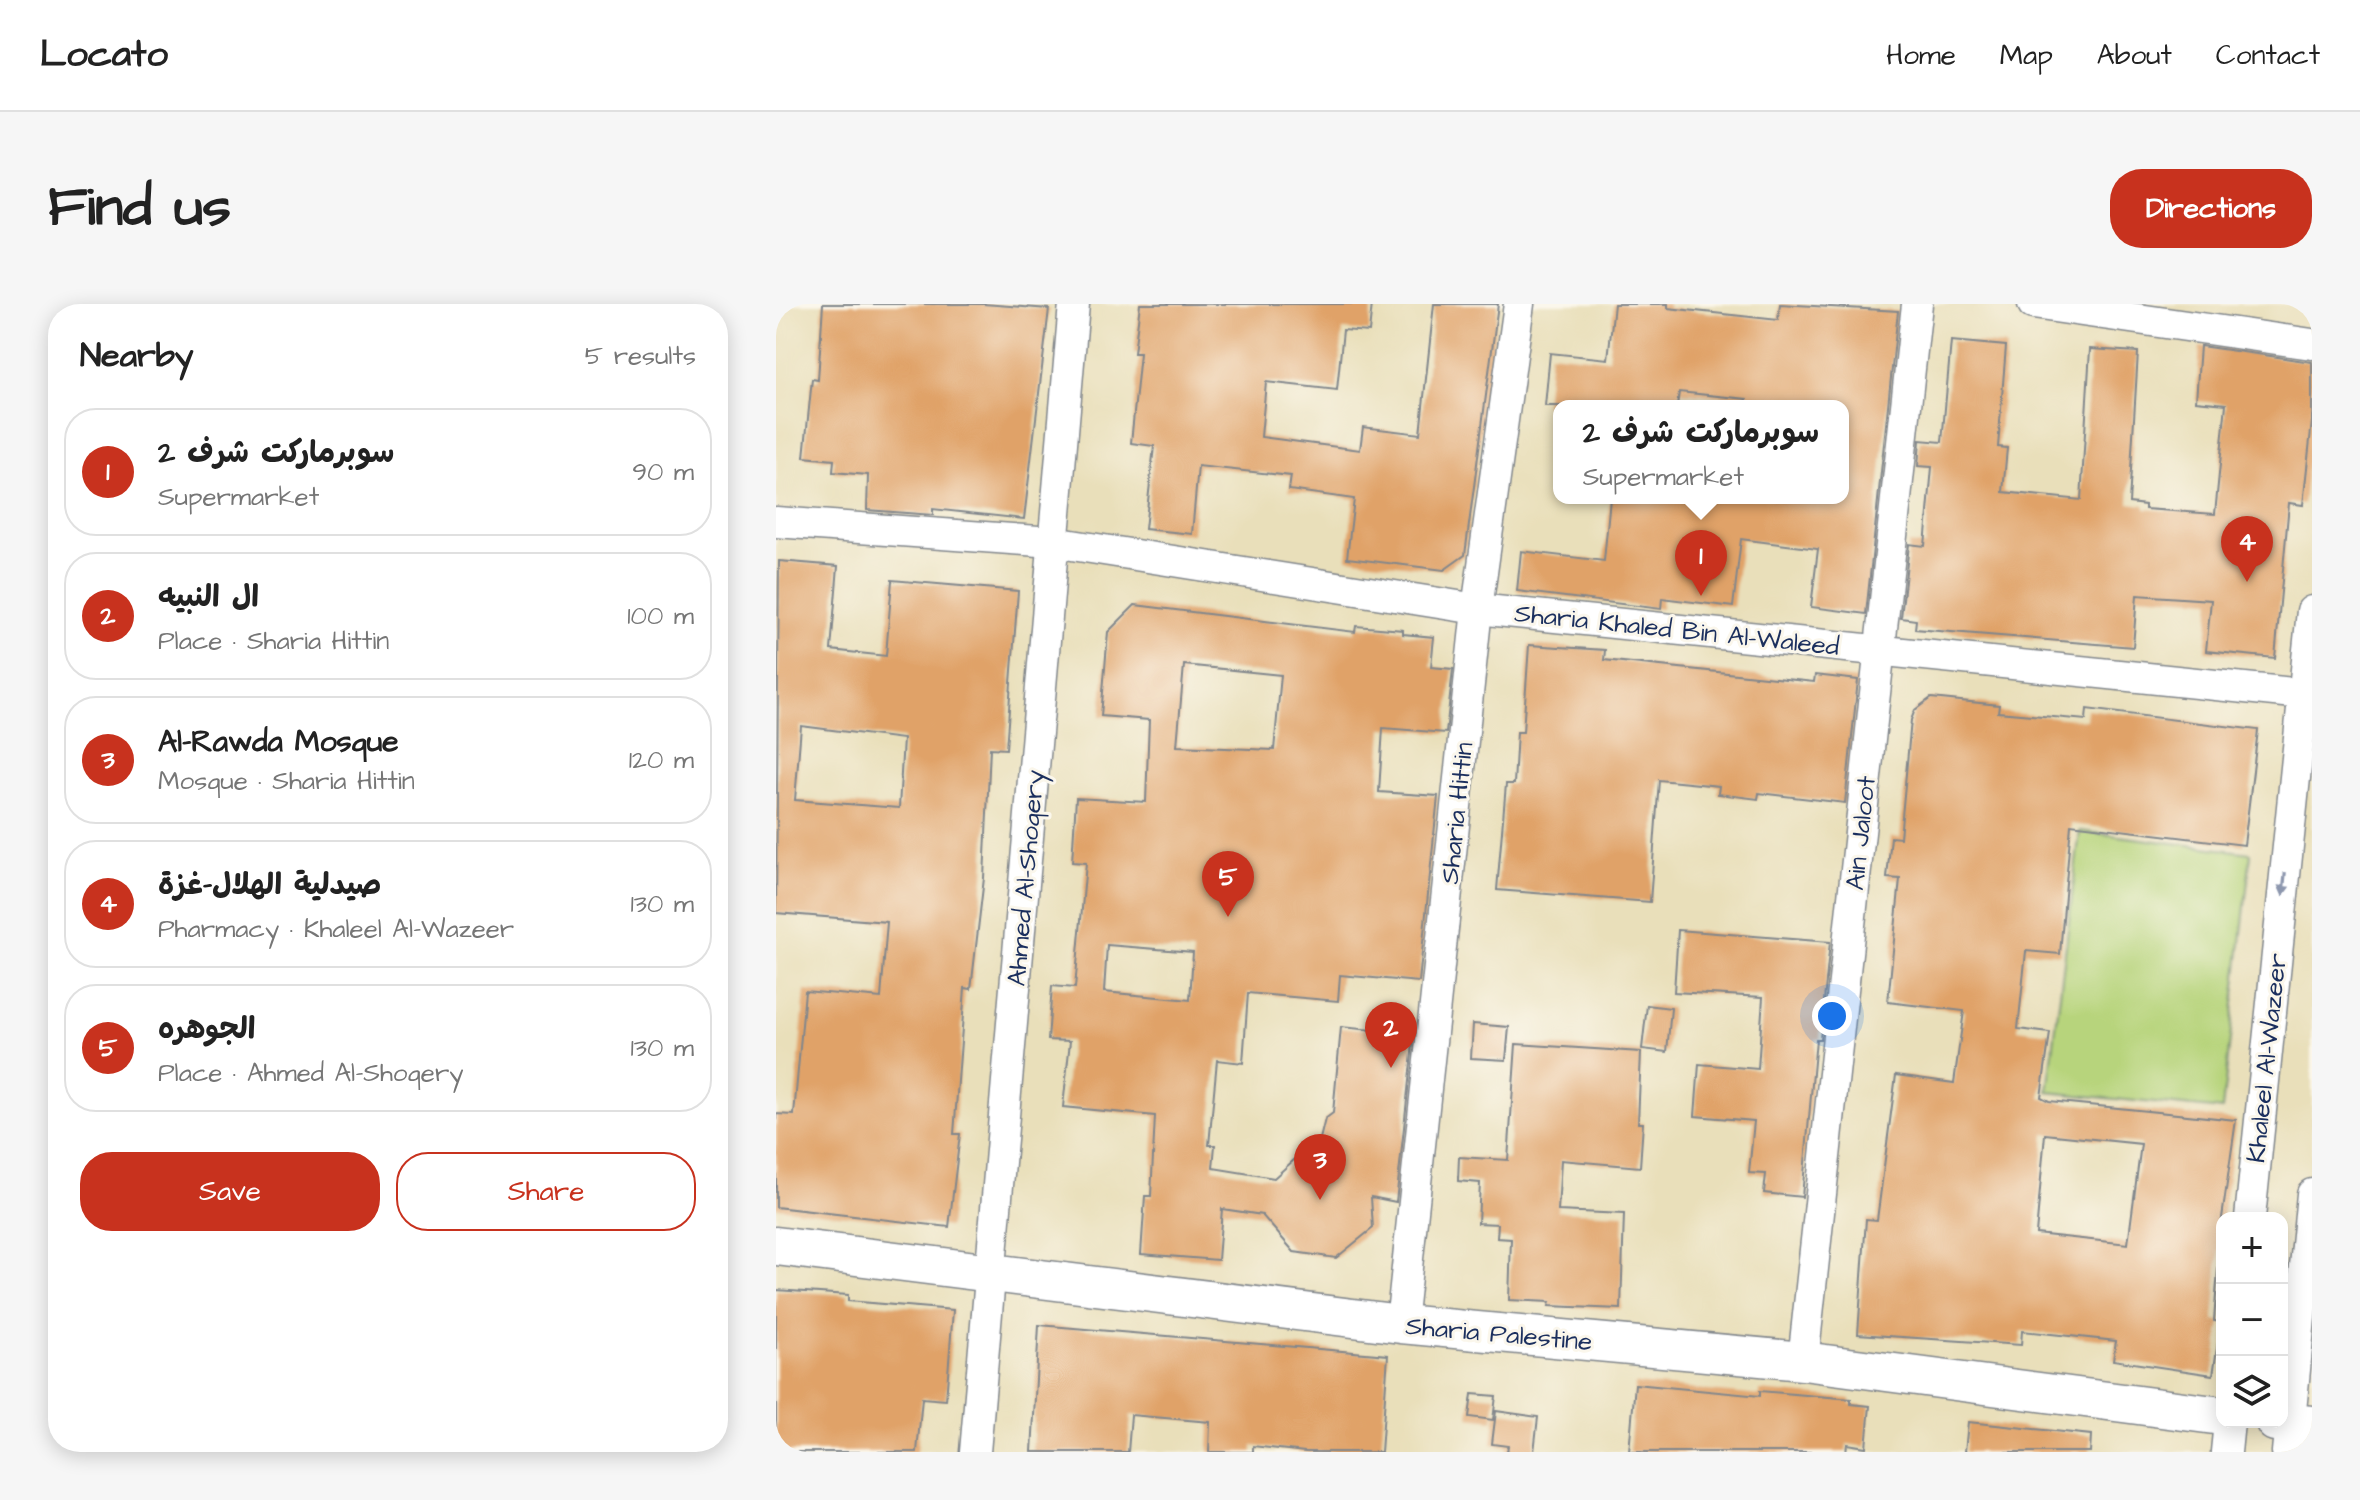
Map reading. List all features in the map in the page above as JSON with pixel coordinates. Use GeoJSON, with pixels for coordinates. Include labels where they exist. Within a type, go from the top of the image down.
{"type":"FeatureCollection","features":[{"type":"Feature","properties":{"kind":"street","name":"Ahmed Al-Shoqery"},"geometry":{"type":"LineString","coordinates":[[975,1452],[1074,304]]}},
{"type":"Feature","properties":{"kind":"street","name":"Sharia Hittin"},"geometry":{"type":"LineString","coordinates":[[1401,1324],[1477,609],[1519,304]]}},
{"type":"Feature","properties":{"kind":"street","name":"Ain Jaloot"},"geometry":{"type":"LineString","coordinates":[[1803,1361],[1917,304]]}},
{"type":"Feature","properties":{"kind":"street"},"geometry":{"type":"LineString","coordinates":[[2033,304],[2312,344]]}},
{"type":"Feature","properties":{"kind":"street","name":"Sharia Khaled Bin Al-Waleed"},"geometry":{"type":"LineString","coordinates":[[776,522],[1053,542],[1477,609],[2303,694]]}},
{"type":"Feature","properties":{"kind":"street","name":"Khaleel Al-Wazeer"},"geometry":{"type":"LineString","coordinates":[[2251,1212],[2312,611]]}},
{"type":"Feature","properties":{"kind":"street"},"geometry":{"type":"LineString","coordinates":[[2291,1431],[2312,1194]]}},
{"type":"Feature","properties":{"kind":"street","name":"Sharia Palestine"},"geometry":{"type":"LineString","coordinates":[[776,1246],[1401,1324],[1803,1361],[2216,1415]]}},
{"type":"Feature","properties":{"kind":"street"},"geometry":{"type":"LineString","coordinates":[[2226,1452],[2228,1428]]}},
{"type":"Feature","properties":{"kind":"green space"},"geometry":{"type":"Polygon","coordinates":[[[2080,831],[2251,853],[2222,1110],[2048,1092],[2080,831]]]}},
{"type":"Feature","properties":{"kind":"building"},"geometry":{"type":"Polygon","coordinates":[[[823,304],[983,304],[1049,309],[1024,519],[933,509],[933,515],[867,510],[868,475],[833,472],[834,460],[804,457],[812,379],[818,380],[823,304]]]}},
{"type":"Feature","properties":{"kind":"building"},"geometry":{"type":"Polygon","coordinates":[[[1140,304],[1372,304],[1369,332],[1343,330],[1337,390],[1266,382],[1261,437],[1360,450],[1363,427],[1420,434],[1434,304],[1498,304],[1465,555],[1444,570],[1347,558],[1354,499],[1289,490],[1291,476],[1198,466],[1192,534],[1145,529],[1154,446],[1131,443],[1140,353],[1134,353],[1140,304]]]}},
{"type":"Feature","properties":{"kind":"building"},"geometry":{"type":"Polygon","coordinates":[[[1614,304],[1668,304],[1668,308],[1778,320],[1780,304],[1898,311],[1866,614],[1811,607],[1818,549],[1741,539],[1733,607],[1662,598],[1661,609],[1517,591],[1521,551],[1604,561],[1609,504],[1849,504],[1849,400],[1747,400],[1679,392],[1678,400],[1553,400],[1553,406],[1545,406],[1550,353],[1608,359],[1614,304]]]}},
{"type":"Feature","properties":{"kind":"building"},"geometry":{"type":"Polygon","coordinates":[[[1951,341],[2006,346],[1998,447],[2007,448],[2003,492],[2081,500],[2090,349],[2138,352],[2129,503],[2145,505],[2145,509],[2215,514],[2226,404],[2196,401],[2200,346],[2312,362],[2312,421],[2303,505],[2289,503],[2275,658],[2206,651],[2211,600],[2137,595],[2133,647],[1915,629],[1916,620],[1901,618],[1909,544],[1925,546],[1932,467],[1918,466],[1920,440],[1942,442],[1951,341]]]}},
{"type":"Feature","properties":{"kind":"building"},"geometry":{"type":"Polygon","coordinates":[[[779,561],[838,566],[831,650],[886,656],[892,580],[1018,591],[1006,749],[990,748],[984,878],[971,989],[965,988],[954,1134],[960,1134],[949,1227],[776,1207],[776,1114],[794,1115],[805,991],[881,998],[887,922],[776,913],[779,561]],[[801,726],[795,800],[899,808],[903,739],[801,726]]]}},
{"type":"Feature","properties":{"kind":"building"},"geometry":{"type":"Polygon","coordinates":[[[1135,605],[1355,632],[1356,626],[1403,630],[1403,634],[1434,637],[1431,667],[1453,669],[1446,733],[1383,728],[1379,792],[1438,796],[1419,982],[1340,975],[1338,1001],[1248,993],[1243,1063],[1217,1060],[1209,1145],[1215,1145],[1213,1168],[1274,1178],[1305,1150],[1317,1151],[1325,1119],[1333,1113],[1341,1027],[1414,1034],[1396,1202],[1371,1197],[1373,1228],[1336,1258],[1294,1252],[1262,1215],[1222,1209],[1218,1260],[1141,1254],[1145,1196],[1151,1196],[1155,1116],[1063,1107],[1070,1041],[1048,1040],[1052,986],[1075,988],[1086,863],[1072,862],[1076,798],[1146,802],[1149,720],[1101,716],[1108,632],[1135,605]],[[1184,665],[1177,746],[1274,750],[1281,675],[1184,665]],[[1107,945],[1104,992],[1190,1000],[1193,952],[1107,945]]]}},
{"type":"Feature","properties":{"kind":"building"},"geometry":{"type":"Polygon","coordinates":[[[1529,645],[1605,650],[1604,660],[1814,682],[1815,675],[1858,680],[1845,803],[1759,793],[1758,799],[1718,794],[1719,786],[1659,780],[1650,902],[1497,890],[1506,784],[1514,784],[1517,732],[1523,732],[1529,645]]]}},
{"type":"Feature","properties":{"kind":"building"},"geometry":{"type":"Polygon","coordinates":[[[1931,698],[1999,705],[1998,712],[2086,720],[2087,709],[2258,730],[2244,845],[2071,824],[2060,954],[2026,951],[2018,1029],[2050,1033],[2041,1097],[2049,1101],[2236,1120],[2223,1212],[2216,1212],[2216,1355],[2213,1375],[2113,1360],[2116,1341],[2022,1331],[2021,1345],[1858,1334],[1866,1219],[1877,1220],[1896,1075],[1954,1083],[1964,1011],[1888,1002],[1900,879],[1887,878],[1891,837],[1900,838],[1911,720],[1915,710],[1931,698]],[[2045,1134],[2036,1234],[2128,1244],[2141,1144],[2045,1134]]]}},
{"type":"Feature","properties":{"kind":"building"},"geometry":{"type":"Polygon","coordinates":[[[1678,930],[1830,942],[1820,1039],[1816,1039],[1802,1197],[1764,1193],[1766,1174],[1749,1173],[1754,1121],[1695,1116],[1699,1064],[1758,1069],[1763,997],[1674,992],[1678,930]]]}},
{"type":"Feature","properties":{"kind":"building"},"geometry":{"type":"Polygon","coordinates":[[[1647,1005],[1671,1008],[1667,1052],[1642,1049],[1647,1005]]]}},
{"type":"Feature","properties":{"kind":"building"},"geometry":{"type":"Polygon","coordinates":[[[1473,1024],[1509,1027],[1506,1060],[1471,1058],[1473,1024]]]}},
{"type":"Feature","properties":{"kind":"building"},"geometry":{"type":"Polygon","coordinates":[[[1516,1044],[1641,1052],[1638,1123],[1643,1123],[1640,1167],[1561,1160],[1558,1211],[1624,1214],[1621,1309],[1549,1306],[1550,1302],[1509,1300],[1511,1239],[1497,1238],[1498,1224],[1478,1223],[1480,1183],[1458,1181],[1459,1157],[1508,1160],[1516,1044]]]}},
{"type":"Feature","properties":{"kind":"building"},"geometry":{"type":"Polygon","coordinates":[[[776,1290],[848,1295],[848,1301],[953,1310],[946,1400],[922,1398],[917,1452],[776,1452],[776,1290]]]}},
{"type":"Feature","properties":{"kind":"building"},"geometry":{"type":"Polygon","coordinates":[[[1039,1325],[1388,1355],[1381,1452],[1305,1452],[1253,1446],[1253,1452],[1209,1452],[1210,1422],[1131,1415],[1128,1452],[1032,1452],[1039,1325]]]}},
{"type":"Feature","properties":{"kind":"building"},"geometry":{"type":"Polygon","coordinates":[[[1635,1384],[1760,1396],[1760,1391],[1851,1399],[1851,1404],[1870,1406],[1866,1447],[1847,1444],[1846,1452],[1629,1452],[1635,1384]]]}},
{"type":"Feature","properties":{"kind":"building"},"geometry":{"type":"Polygon","coordinates":[[[1472,1394],[1496,1396],[1493,1420],[1469,1417],[1472,1394]]]}},
{"type":"Feature","properties":{"kind":"building"},"geometry":{"type":"Polygon","coordinates":[[[1496,1411],[1538,1417],[1534,1452],[1507,1452],[1508,1446],[1492,1444],[1496,1411]]]}},
{"type":"Feature","properties":{"kind":"building"},"geometry":{"type":"Polygon","coordinates":[[[1968,1422],[2091,1435],[2090,1452],[1965,1452],[1968,1422]]]}},
{"type":"Feature","properties":{"kind":"place","name":"صيدلية الهلال-غزة"},"geometry":{"type":"Point","coordinates":[2247,582]}},
{"type":"Feature","properties":{"kind":"place","name":"سوبرماركت شرف 2"},"geometry":{"type":"Point","coordinates":[1701,596]}},
{"type":"Feature","properties":{"kind":"place","name":"الجوهره"},"geometry":{"type":"Point","coordinates":[1228,917]}},
{"type":"Feature","properties":{"kind":"place","name":"ال النبيه"},"geometry":{"type":"Point","coordinates":[1391,1068]}},
{"type":"Feature","properties":{"kind":"place","name":"Al-Rawda Mosque"},"geometry":{"type":"Point","coordinates":[1320,1200]}}]}
